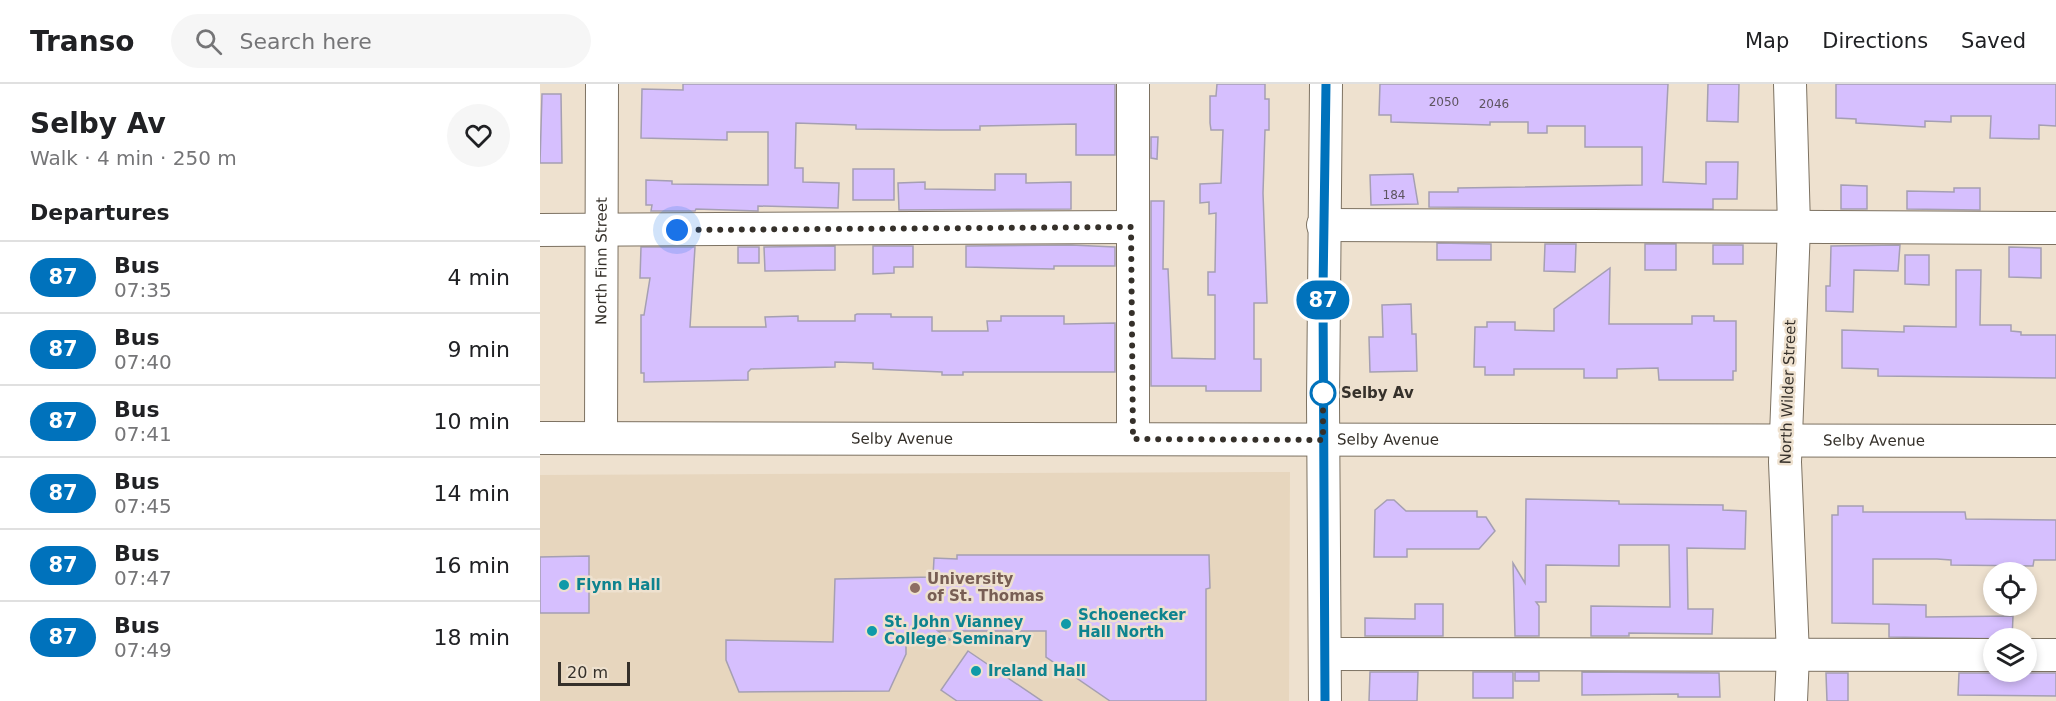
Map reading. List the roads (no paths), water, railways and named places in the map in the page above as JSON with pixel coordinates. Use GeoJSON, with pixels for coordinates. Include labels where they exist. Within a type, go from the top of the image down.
{"type":"FeatureCollection","features":[{"type":"Feature","properties":{"kind":"street","name":"North Finn Street"},"geometry":{"type":"LineString","coordinates":[[601,438],[602,84]]}},
{"type":"Feature","properties":{"kind":"street"},"geometry":{"type":"LineString","coordinates":[[1133,84],[1131,227],[1133,439]]}},
{"type":"Feature","properties":{"kind":"street"},"geometry":{"type":"LineString","coordinates":[[1325,701],[1323,225],[1326,84]]}},
{"type":"Feature","properties":{"kind":"street","name":"North Wilder Street"},"geometry":{"type":"LineString","coordinates":[[1790,84],[1794,226],[1786,440],[1793,656],[1791,701]]}},
{"type":"Feature","properties":{"kind":"street"},"geometry":{"type":"LineString","coordinates":[[1323,225],[2056,228]]}},
{"type":"Feature","properties":{"kind":"street"},"geometry":{"type":"LineString","coordinates":[[540,230],[1131,227]]}},
{"type":"Feature","properties":{"kind":"street","name":"Selby Avenue"},"geometry":{"type":"LineString","coordinates":[[540,438],[2056,441]]}},
{"type":"Feature","properties":{"kind":"street"},"geometry":{"type":"LineString","coordinates":[[1325,654],[1983,655]]}},
{"type":"Feature","properties":{"kind":"street"},"geometry":{"type":"LineString","coordinates":[[2037,655],[2056,655]]}},
{"type":"Feature","properties":{"kind":"place","name":"Selby Av"},"geometry":{"type":"Point","coordinates":[1323,393]}},
{"type":"Feature","properties":{"kind":"place","name":"Flynn Hall"},"geometry":{"type":"Point","coordinates":[564,585]}},
{"type":"Feature","properties":{"kind":"place","name":"University of St. Thomas"},"geometry":{"type":"Point","coordinates":[915,588]}},
{"type":"Feature","properties":{"kind":"place","name":"Schoenecker Hall North"},"geometry":{"type":"Point","coordinates":[1066,624]}},
{"type":"Feature","properties":{"kind":"place","name":"St. John Vianney College Seminary"},"geometry":{"type":"Point","coordinates":[872,631]}},
{"type":"Feature","properties":{"kind":"place","name":"Ireland Hall"},"geometry":{"type":"Point","coordinates":[976,671]}}]}
